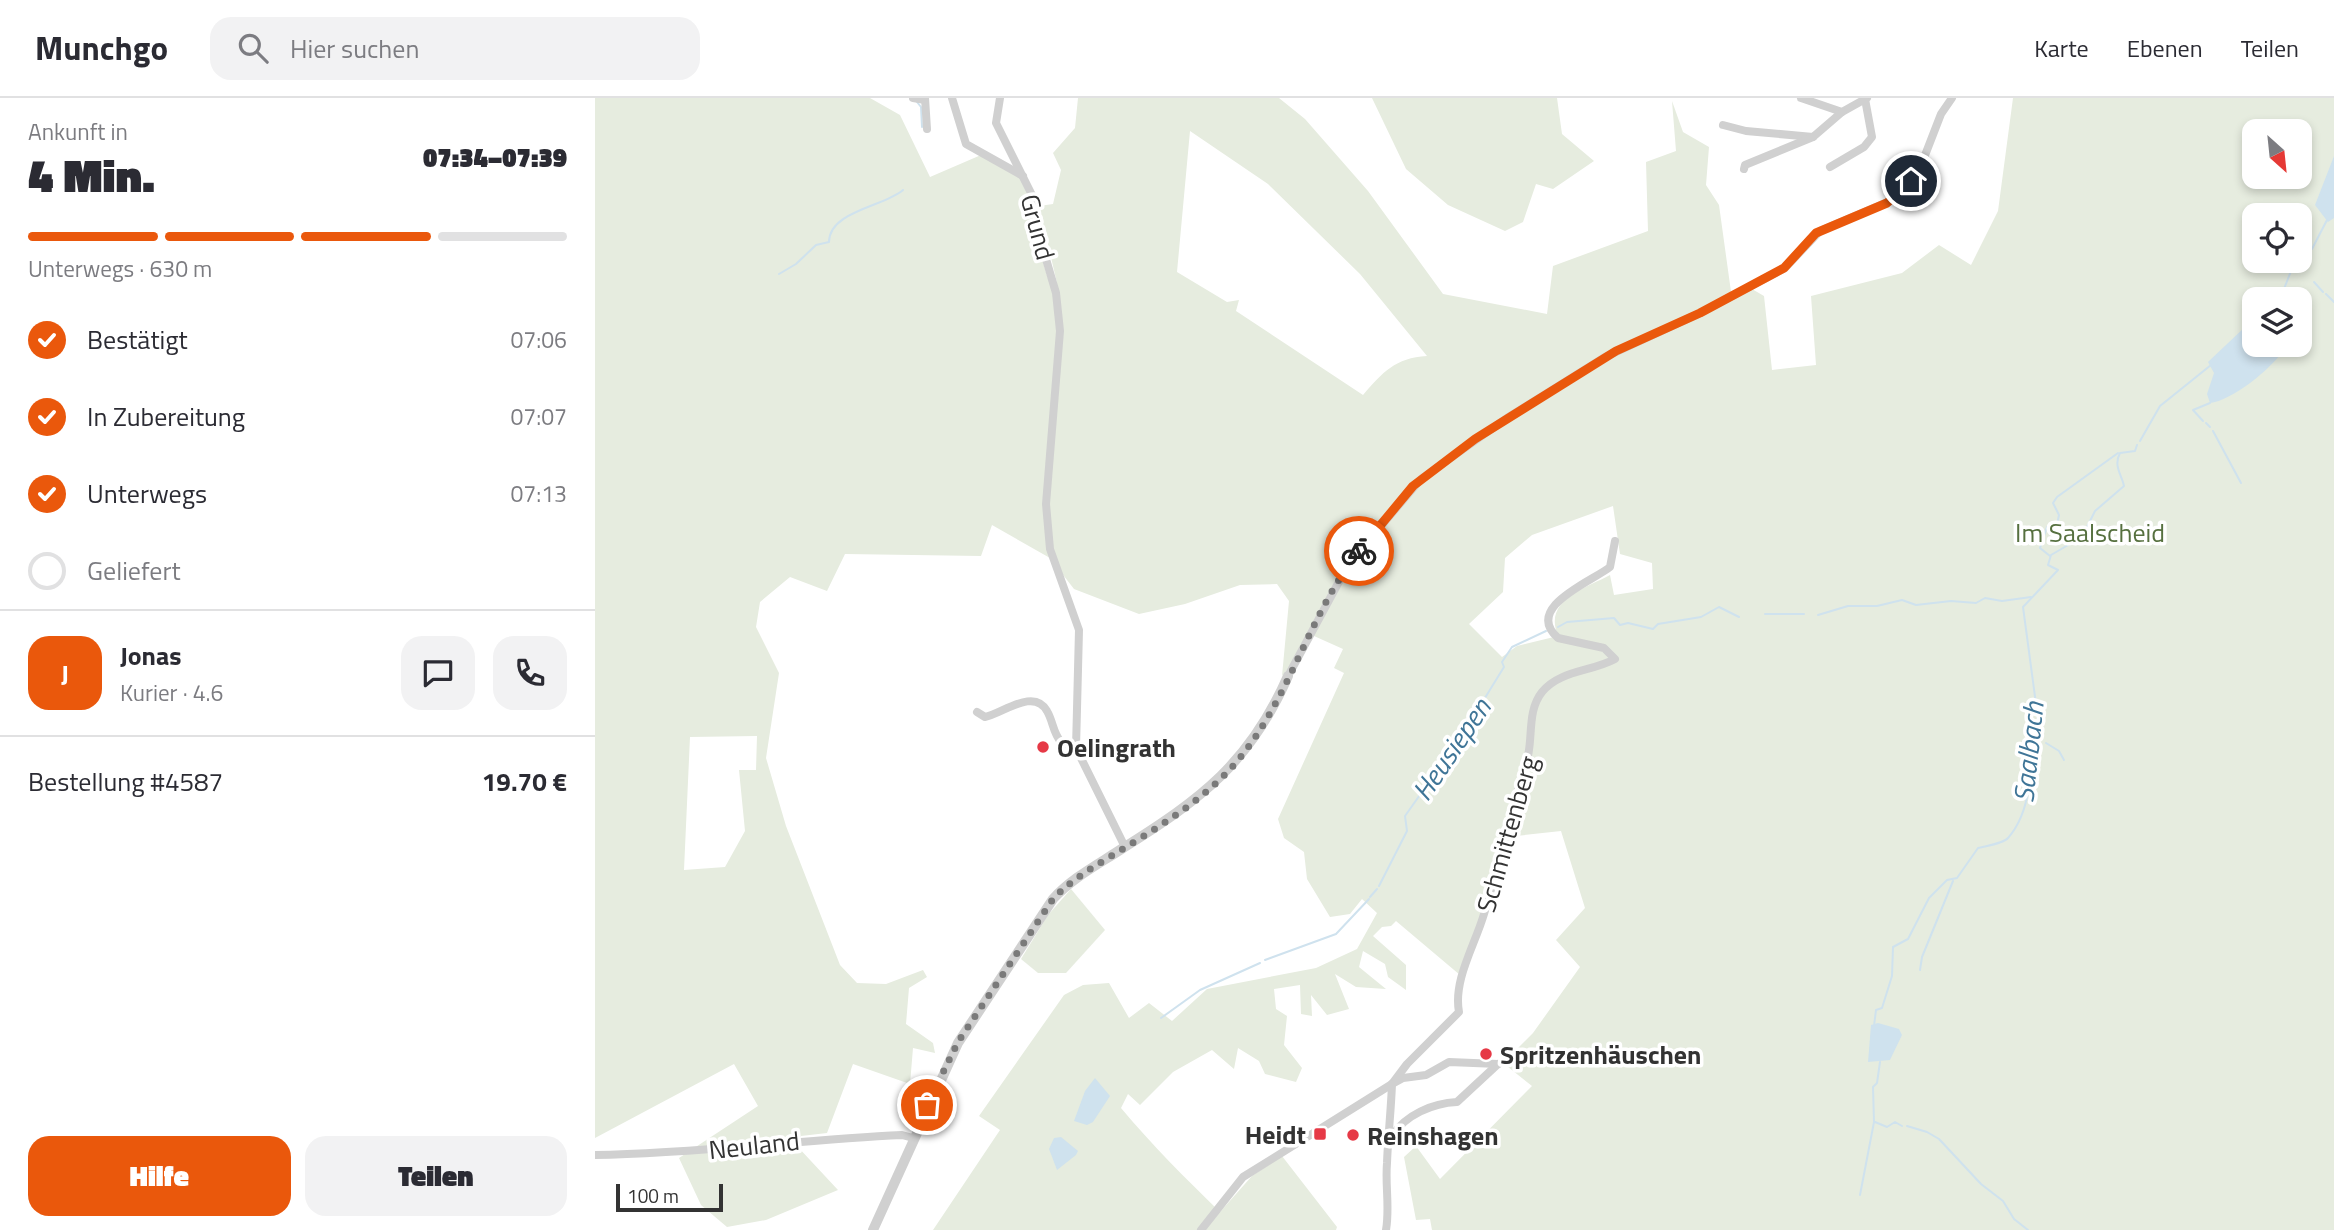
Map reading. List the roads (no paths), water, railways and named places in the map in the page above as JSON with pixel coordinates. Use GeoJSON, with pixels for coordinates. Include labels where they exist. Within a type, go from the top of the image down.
{"type":"FeatureCollection","features":[{"type":"Feature","properties":{"kind":"street"},"geometry":{"type":"LineString","coordinates":[[913,98],[925,99],[927,129]]}},
{"type":"Feature","properties":{"kind":"street","name":"Grund"},"geometry":{"type":"LineString","coordinates":[[952,98],[966,144],[1023,176],[1032,195],[1058,307],[1060,331],[1046,504],[1051,549],[1079,630],[1076,748]]}},
{"type":"Feature","properties":{"kind":"street"},"geometry":{"type":"LineString","coordinates":[[1000,98],[996,123],[1023,176]]}},
{"type":"Feature","properties":{"kind":"street"},"geometry":{"type":"LineString","coordinates":[[1744,169],[1745,165],[1814,137],[1842,112],[1866,98],[1872,137],[1864,147],[1830,167]]}},
{"type":"Feature","properties":{"kind":"street"},"geometry":{"type":"LineString","coordinates":[[873,1230],[958,1042],[1053,899],[1070,882],[1180,810],[1231,769],[1262,728],[1318,617],[1348,565],[1413,486],[1486,432],[1616,351],[1700,313],[1784,268],[1820,231],[1895,197],[1922,163],[1941,114],[1952,98]]}},
{"type":"Feature","properties":{"kind":"street"},"geometry":{"type":"LineString","coordinates":[[1805,99],[1842,112]]}},
{"type":"Feature","properties":{"kind":"street"},"geometry":{"type":"LineString","coordinates":[[1723,125],[1814,137]]}},
{"type":"Feature","properties":{"kind":"street","name":"Schmittenberg"},"geometry":{"type":"LineString","coordinates":[[1392,1084],[1459,1012],[1458,992],[1483,917],[1503,834],[1532,748],[1532,722],[1538,699],[1559,679],[1615,659],[1604,648],[1558,638],[1550,621],[1552,607],[1561,598],[1610,567],[1615,541]]}},
{"type":"Feature","properties":{"kind":"street"},"geometry":{"type":"LineString","coordinates":[[977,712],[985,717],[1023,702],[1038,703],[1046,709],[1061,742],[1076,748],[1125,848]]}},
{"type":"Feature","properties":{"kind":"street"},"geometry":{"type":"LineString","coordinates":[[1201,1230],[1243,1177],[1392,1084],[1403,1078],[1426,1075],[1449,1062],[1498,1064],[1457,1102],[1435,1103],[1402,1123],[1391,1137]]}},
{"type":"Feature","properties":{"kind":"street"},"geometry":{"type":"LineString","coordinates":[[1386,1230],[1389,1212],[1387,1162],[1391,1137],[1392,1084]]}},
{"type":"Feature","properties":{"kind":"street","name":"Neuland"},"geometry":{"type":"LineString","coordinates":[[595,1155],[683,1153],[825,1139],[902,1135],[913,1138]]}},
{"type":"Feature","properties":{"kind":"water"},"geometry":{"type":"Polygon","coordinates":[[[2334,156],[2334,218],[2328,222],[2315,205],[2334,156]]]}},
{"type":"Feature","properties":{"kind":"water"},"geometry":{"type":"Polygon","coordinates":[[[2242,330],[2242,357],[2278,357],[2250,383],[2229,397],[2210,403],[2207,394],[2214,373],[2208,362],[2242,330]]]}},
{"type":"Feature","properties":{"kind":"water"},"geometry":{"type":"Polygon","coordinates":[[[1878,1023],[1899,1029],[1902,1035],[1890,1060],[1868,1062],[1871,1025],[1878,1023]]]}},
{"type":"Feature","properties":{"kind":"water"},"geometry":{"type":"Polygon","coordinates":[[[1095,1078],[1110,1096],[1093,1122],[1087,1125],[1074,1121],[1085,1091],[1095,1078]]]}},
{"type":"Feature","properties":{"kind":"water"},"geometry":{"type":"Polygon","coordinates":[[[1061,1137],[1078,1151],[1057,1170],[1049,1149],[1054,1138],[1061,1137]]]}},
{"type":"Feature","properties":{"kind":"waterway"},"geometry":{"type":"LineString","coordinates":[[917,102],[921,107],[922,127]]}},
{"type":"Feature","properties":{"kind":"waterway"},"geometry":{"type":"LineString","coordinates":[[779,274],[796,264],[816,245],[829,242],[831,232],[848,216],[903,190]]}},
{"type":"Feature","properties":{"kind":"waterway","name":"Saalbach"},"geometry":{"type":"LineString","coordinates":[[2312,249],[2327,220]]}},
{"type":"Feature","properties":{"kind":"waterway","name":"Saalbach"},"geometry":{"type":"LineString","coordinates":[[2285,287],[2290,273]]}},
{"type":"Feature","properties":{"kind":"waterway"},"geometry":{"type":"LineString","coordinates":[[2314,282],[2323,292]]}},
{"type":"Feature","properties":{"kind":"waterway"},"geometry":{"type":"LineString","coordinates":[[2326,294],[2334,302]]}},
{"type":"Feature","properties":{"kind":"waterway","name":"Saalbach"},"geometry":{"type":"LineString","coordinates":[[2140,441],[2160,406],[2211,365]]}},
{"type":"Feature","properties":{"kind":"waterway"},"geometry":{"type":"LineString","coordinates":[[2203,421],[2193,410],[2210,403]]}},
{"type":"Feature","properties":{"kind":"waterway"},"geometry":{"type":"LineString","coordinates":[[2206,423],[2210,427]]}},
{"type":"Feature","properties":{"kind":"waterway"},"geometry":{"type":"LineString","coordinates":[[2213,431],[2241,483]]}},
{"type":"Feature","properties":{"kind":"waterway","name":"Saalbach"},"geometry":{"type":"LineString","coordinates":[[1874,1026],[1876,1010],[1882,1008],[1892,976],[1893,947],[1908,939],[1929,898],[1947,880],[1957,878],[1978,848],[2006,840],[2022,815],[2029,789],[2029,734],[2034,729],[2029,723],[2036,704],[2023,607],[2058,570],[2048,565],[2051,555],[2082,537],[2095,511],[2124,486],[2118,458],[2120,453],[2135,451],[2137,445]]}},
{"type":"Feature","properties":{"kind":"waterway"},"geometry":{"type":"LineString","coordinates":[[2050,556],[2040,548],[2047,527],[2057,525],[2059,515],[2053,503],[2057,497],[2118,453]]}},
{"type":"Feature","properties":{"kind":"waterway","name":"Heusiepen"},"geometry":{"type":"LineString","coordinates":[[1818,615],[1848,606],[1877,606],[1902,600],[1916,605],[1951,601],[1976,603],[1985,598],[2002,601],[2031,597]]}},
{"type":"Feature","properties":{"kind":"waterway","name":"Heusiepen"},"geometry":{"type":"LineString","coordinates":[[1558,627],[1567,622],[1614,618],[1620,625],[1628,623],[1653,629],[1658,624],[1701,617],[1719,607],[1739,617]]}},
{"type":"Feature","properties":{"kind":"waterway","name":"Heusiepen"},"geometry":{"type":"LineString","coordinates":[[1765,614],[1804,614]]}},
{"type":"Feature","properties":{"kind":"waterway","name":"Heusiepen"},"geometry":{"type":"LineString","coordinates":[[1379,886],[1407,831],[1405,816],[1451,751],[1474,725],[1475,714],[1504,667],[1502,662],[1512,647],[1546,631]]}},
{"type":"Feature","properties":{"kind":"waterway"},"geometry":{"type":"LineString","coordinates":[[2034,731],[2041,737]]}},
{"type":"Feature","properties":{"kind":"waterway"},"geometry":{"type":"LineString","coordinates":[[2046,743],[2059,751],[2064,760]]}},
{"type":"Feature","properties":{"kind":"waterway"},"geometry":{"type":"LineString","coordinates":[[1920,970],[1922,957],[1953,881]]}},
{"type":"Feature","properties":{"kind":"waterway","name":"Heusiepen"},"geometry":{"type":"LineString","coordinates":[[1370,897],[1377,889]]}},
{"type":"Feature","properties":{"kind":"waterway","name":"Heusiepen"},"geometry":{"type":"LineString","coordinates":[[1265,960],[1336,934],[1369,899]]}},
{"type":"Feature","properties":{"kind":"waterway","name":"Heusiepen"},"geometry":{"type":"LineString","coordinates":[[1161,1018],[1200,990],[1260,963]]}},
{"type":"Feature","properties":{"kind":"waterway","name":"Saalbach"},"geometry":{"type":"LineString","coordinates":[[1860,1195],[1874,1122],[1873,1087],[1877,1083],[1880,1062]]}},
{"type":"Feature","properties":{"kind":"waterway"},"geometry":{"type":"LineString","coordinates":[[1875,1122],[1887,1127],[1895,1122],[1902,1126]]}},
{"type":"Feature","properties":{"kind":"waterway"},"geometry":{"type":"LineString","coordinates":[[1907,1126],[1939,1139],[1981,1184],[2003,1201],[2014,1219],[2028,1230]]}},
{"type":"Feature","properties":{"kind":"place","name":"Oelingrath"},"geometry":{"type":"Point","coordinates":[1043,747]}},
{"type":"Feature","properties":{"kind":"place","name":"Spritzenhäuschen"},"geometry":{"type":"Point","coordinates":[1486,1054]}},
{"type":"Feature","properties":{"kind":"place","name":"Heidt"},"geometry":{"type":"Point","coordinates":[1320,1134]}},
{"type":"Feature","properties":{"kind":"place","name":"Reinshagen"},"geometry":{"type":"Point","coordinates":[1353,1135]}},
{"type":"Feature","properties":{"kind":"park label","name":"Im Saalscheid"},"geometry":{"type":"Point","coordinates":[2090,532]}}]}
